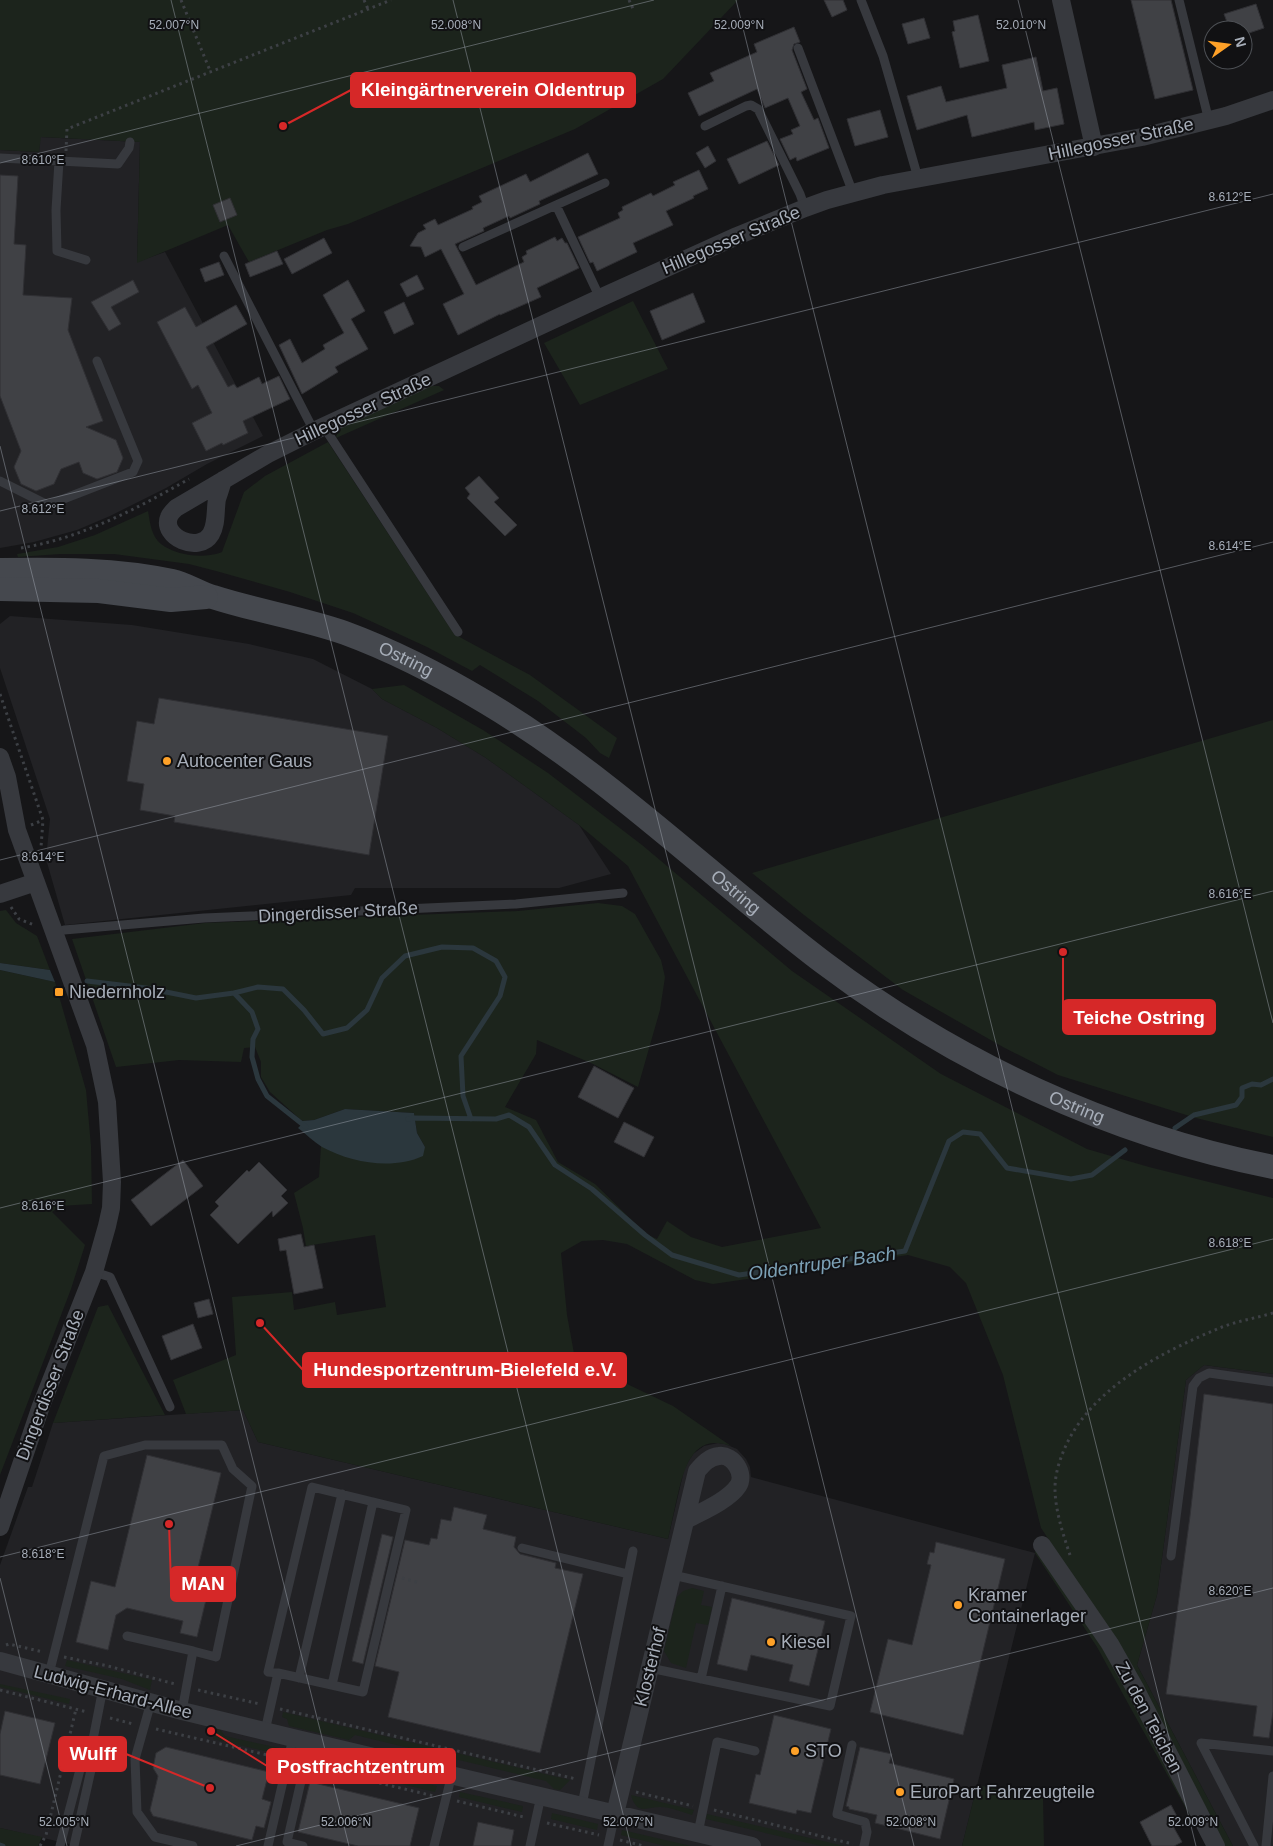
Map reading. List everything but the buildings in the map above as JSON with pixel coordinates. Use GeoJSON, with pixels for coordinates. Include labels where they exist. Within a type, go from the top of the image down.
{"type":"FeatureCollection","features":[{"type":"Feature","properties":{"kind":"main road","name":"Ostring"},"geometry":{"type":"LineString","coordinates":[[0,570],[40,569],[119,574],[175,582],[211,597],[312,622],[382,648],[486,703],[536,735],[584,769],[824,962],[872,997],[922,1029],[973,1058],[1079,1108],[1190,1147],[1273,1167]]}},
{"type":"Feature","properties":{"kind":"main road","name":"Ostring"},"geometry":{"type":"LineString","coordinates":[[0,589],[99,591],[171,600],[211,597]]}},
{"type":"Feature","properties":{"kind":"street"},"geometry":{"type":"LineString","coordinates":[[1061,0],[1094,147]]}},
{"type":"Feature","properties":{"kind":"street","name":"Hillegosser Straße"},"geometry":{"type":"LineString","coordinates":[[224,480],[268,454],[319,429],[600,298],[737,236],[805,208],[852,193],[918,178],[1094,147],[1209,121],[1273,100]]}},
{"type":"Feature","properties":{"kind":"street","name":"Dingerdisser Straße"},"geometry":{"type":"LineString","coordinates":[[0,757],[7,777],[17,830],[95,1045],[108,1110],[112,1157],[110,1208],[102,1248],[40,1406],[0,1527]]}},
{"type":"Feature","properties":{"kind":"street","name":"Dingerdisser Straße"},"geometry":{"type":"LineString","coordinates":[[0,801],[17,830]]}},
{"type":"Feature","properties":{"kind":"street"},"geometry":{"type":"LineString","coordinates":[[3,893],[36,882]]}},
{"type":"Feature","properties":{"kind":"street","name":"Klosterhof"},"geometry":{"type":"LineString","coordinates":[[615,1814],[686,1520]]}},
{"type":"Feature","properties":{"kind":"street","name":"Zu den Teichen"},"geometry":{"type":"LineString","coordinates":[[1042,1545],[1110,1644],[1136,1690],[1216,1846]]}},
{"type":"Feature","properties":{"kind":"street","name":"Ludwig-Erhard-Allee"},"geometry":{"type":"LineString","coordinates":[[0,1661],[182,1711],[698,1833],[715,1842],[752,1846]]}},
{"type":"Feature","properties":{"kind":"lane"},"geometry":{"type":"LineString","coordinates":[[861,0],[883,56],[918,178]]}},
{"type":"Feature","properties":{"kind":"lane"},"geometry":{"type":"LineString","coordinates":[[1180,0],[1209,121]]}},
{"type":"Feature","properties":{"kind":"lane"},"geometry":{"type":"LineString","coordinates":[[798,48],[852,193]]}},
{"type":"Feature","properties":{"kind":"lane"},"geometry":{"type":"LineString","coordinates":[[705,126],[746,106],[751,105],[758,109],[805,208]]}},
{"type":"Feature","properties":{"kind":"lane"},"geometry":{"type":"LineString","coordinates":[[0,158],[118,164],[129,148],[130,142]]}},
{"type":"Feature","properties":{"kind":"lane"},"geometry":{"type":"LineString","coordinates":[[62,161],[56,210],[57,251],[86,260]]}},
{"type":"Feature","properties":{"kind":"lane"},"geometry":{"type":"LineString","coordinates":[[463,247],[605,183]]}},
{"type":"Feature","properties":{"kind":"lane"},"geometry":{"type":"LineString","coordinates":[[556,205],[600,298]]}},
{"type":"Feature","properties":{"kind":"lane"},"geometry":{"type":"LineString","coordinates":[[224,256],[319,429],[458,632]]}},
{"type":"Feature","properties":{"kind":"lane"},"geometry":{"type":"LineString","coordinates":[[0,481],[48,505],[133,472],[138,460],[97,361]]}},
{"type":"Feature","properties":{"kind":"lane","name":"Dingerdisser Straße"},"geometry":{"type":"LineString","coordinates":[[54,934],[64,930],[204,918],[516,904],[624,893]]}},
{"type":"Feature","properties":{"kind":"lane"},"geometry":{"type":"LineString","coordinates":[[94,1272],[110,1277],[170,1407]]}},
{"type":"Feature","properties":{"kind":"lane"},"geometry":{"type":"LineString","coordinates":[[1170,1556],[1193,1386],[1199,1378],[1209,1373],[1273,1382]]}},
{"type":"Feature","properties":{"kind":"lane"},"geometry":{"type":"LineString","coordinates":[[49,1674],[104,1456],[145,1445],[222,1445],[233,1469],[252,1486],[216,1657],[127,1636]]}},
{"type":"Feature","properties":{"kind":"lane"},"geometry":{"type":"LineString","coordinates":[[312,1487],[373,1502],[406,1510],[363,1692],[268,1672],[312,1487]]}},
{"type":"Feature","properties":{"kind":"lane"},"geometry":{"type":"LineString","coordinates":[[299,1678],[342,1494]]}},
{"type":"Feature","properties":{"kind":"lane"},"geometry":{"type":"LineString","coordinates":[[332,1685],[373,1502]]}},
{"type":"Feature","properties":{"kind":"lane"},"geometry":{"type":"LineString","coordinates":[[522,1548],[628,1574]]}},
{"type":"Feature","properties":{"kind":"lane"},"geometry":{"type":"LineString","coordinates":[[582,1806],[633,1551]]}},
{"type":"Feature","properties":{"kind":"lane"},"geometry":{"type":"LineString","coordinates":[[650,1668],[830,1706],[852,1616],[673,1575]]}},
{"type":"Feature","properties":{"kind":"lane"},"geometry":{"type":"LineString","coordinates":[[702,1679],[722,1586]]}},
{"type":"Feature","properties":{"kind":"lane"},"geometry":{"type":"LineString","coordinates":[[182,1711],[193,1651]]}},
{"type":"Feature","properties":{"kind":"lane"},"geometry":{"type":"LineString","coordinates":[[265,1731],[278,1673]]}},
{"type":"Feature","properties":{"kind":"lane"},"geometry":{"type":"LineString","coordinates":[[74,1846],[91,1770],[90,1755],[103,1688]]}},
{"type":"Feature","properties":{"kind":"lane"},"geometry":{"type":"LineString","coordinates":[[151,1702],[135,1759],[137,1812],[156,1837],[193,1846]]}},
{"type":"Feature","properties":{"kind":"lane"},"geometry":{"type":"LineString","coordinates":[[268,1846],[288,1760],[301,1740]]}},
{"type":"Feature","properties":{"kind":"lane"},"geometry":{"type":"LineString","coordinates":[[301,1740],[305,1765],[286,1842],[303,1846]]}},
{"type":"Feature","properties":{"kind":"lane"},"geometry":{"type":"LineString","coordinates":[[698,1833],[717,1742],[754,1751]]}},
{"type":"Feature","properties":{"kind":"lane"},"geometry":{"type":"LineString","coordinates":[[1254,1846],[1202,1743],[1273,1751]]}},
{"type":"Feature","properties":{"kind":"lane"},"geometry":{"type":"LineString","coordinates":[[852,1745],[837,1814],[865,1822],[867,1832],[862,1846]]}},
{"type":"Feature","properties":{"kind":"lane"},"geometry":{"type":"LineString","coordinates":[[60,1846],[82,1762],[90,1755]]}},
{"type":"Feature","properties":{"kind":"lane"},"geometry":{"type":"LineString","coordinates":[[434,1846],[452,1774]]}},
{"type":"Feature","properties":{"kind":"lane"},"geometry":{"type":"LineString","coordinates":[[1266,1846],[1273,1776]]}},
{"type":"Feature","properties":{"kind":"lane"},"geometry":{"type":"LineString","coordinates":[[530,1846],[541,1796]]}},
{"type":"Feature","properties":{"kind":"lane"},"geometry":{"type":"LineString","coordinates":[[609,1842],[615,1814]]}},
{"type":"Feature","properties":{"kind":"path"},"geometry":{"type":"LineString","coordinates":[[181,0],[211,73]]}},
{"type":"Feature","properties":{"kind":"path"},"geometry":{"type":"LineString","coordinates":[[364,0],[368,10]]}},
{"type":"Feature","properties":{"kind":"path"},"geometry":{"type":"LineString","coordinates":[[62,161],[67,129],[391,0]]}},
{"type":"Feature","properties":{"kind":"path"},"geometry":{"type":"LineString","coordinates":[[629,0],[634,11]]}},
{"type":"Feature","properties":{"kind":"path"},"geometry":{"type":"LineString","coordinates":[[18,549],[72,536],[114,519],[197,475],[224,480]]}},
{"type":"Feature","properties":{"kind":"path"},"geometry":{"type":"LineString","coordinates":[[0,694],[44,820],[36,882]]}},
{"type":"Feature","properties":{"kind":"path"},"geometry":{"type":"LineString","coordinates":[[3,893],[19,919],[54,934]]}},
{"type":"Feature","properties":{"kind":"path"},"geometry":{"type":"LineString","coordinates":[[1073,1562],[1059,1515],[1055,1488],[1058,1467],[1068,1438],[1088,1411],[1119,1383],[1165,1353],[1223,1326],[1273,1313]]}},
{"type":"Feature","properties":{"kind":"path"},"geometry":{"type":"LineString","coordinates":[[0,1649],[9,1644],[108,1666],[186,1687],[587,1782]]}},
{"type":"Feature","properties":{"kind":"path"},"geometry":{"type":"LineString","coordinates":[[0,1690],[98,1716],[288,1760]]}},
{"type":"Feature","properties":{"kind":"path"},"geometry":{"type":"LineString","coordinates":[[40,1846],[46,1835],[76,1709]]}},
{"type":"Feature","properties":{"kind":"path"},"geometry":{"type":"LineString","coordinates":[[305,1765],[535,1820],[609,1842],[644,1846]]}},
{"type":"Feature","properties":{"kind":"path"},"geometry":{"type":"LineString","coordinates":[[620,1789],[862,1846]]}},
{"type":"Feature","properties":{"kind":"shaded area"},"geometry":{"type":"Polygon","coordinates":[[[0,0],[738,0],[663,79],[575,129],[348,224],[327,230],[249,262],[228,225],[137,263],[140,142],[41,137],[39,152],[0,150],[0,0]]]}},
{"type":"Feature","properties":{"kind":"shaded area"},"geometry":{"type":"Polygon","coordinates":[[[40,137],[140,142],[137,262],[165,252],[263,436],[110,516],[77,530],[34,542],[0,548],[0,150],[39,152],[40,137]]]}},
{"type":"Feature","properties":{"kind":"shaded area"},"geometry":{"type":"Polygon","coordinates":[[[633,301],[668,369],[580,405],[544,343],[633,301]]]}},
{"type":"Feature","properties":{"kind":"shaded area"},"geometry":{"type":"Polygon","coordinates":[[[431,386],[439,386],[444,390],[336,438],[337,433],[343,426],[431,386]]]}},
{"type":"Feature","properties":{"kind":"shaded area"},"geometry":{"type":"Polygon","coordinates":[[[328,442],[454,634],[530,675],[617,738],[609,758],[600,753],[586,738],[538,701],[480,665],[472,671],[427,647],[353,613],[290,592],[189,564],[114,554],[60,554],[18,557],[17,554],[58,547],[95,535],[148,511],[155,537],[167,548],[182,554],[199,556],[222,552],[244,492],[265,476],[328,442]]]}},
{"type":"Feature","properties":{"kind":"shaded area"},"geometry":{"type":"Polygon","coordinates":[[[10,616],[132,625],[249,644],[313,659],[372,689],[382,699],[437,728],[486,758],[579,825],[611,874],[559,888],[355,888],[351,895],[65,925],[46,859],[50,819],[0,668],[0,624],[10,616]]]}},
{"type":"Feature","properties":{"kind":"shaded area"},"geometry":{"type":"Polygon","coordinates":[[[404,685],[483,730],[548,773],[642,845],[792,971],[941,1074],[1087,1149],[1149,1167],[1273,1198],[1273,1374],[1204,1365],[1186,1380],[1157,1595],[1137,1665],[1233,1846],[1222,1846],[1082,1589],[1041,1528],[1003,1375],[966,1283],[950,1267],[908,1255],[713,1284],[695,1280],[627,1244],[603,1240],[582,1241],[561,1253],[567,1315],[575,1359],[673,1406],[731,1446],[718,1443],[707,1444],[692,1456],[683,1476],[668,1539],[258,1442],[243,1410],[186,1414],[173,1380],[236,1355],[232,1297],[292,1292],[294,1310],[335,1302],[337,1315],[386,1307],[375,1235],[306,1246],[294,1193],[319,1177],[321,1146],[363,1161],[425,1147],[417,1133],[414,1113],[345,1109],[314,1120],[302,1121],[270,1092],[261,1077],[261,1062],[255,1047],[244,1048],[241,1062],[179,1060],[116,1067],[72,939],[205,923],[518,911],[598,903],[622,906],[635,914],[661,960],[665,977],[660,1010],[638,1087],[591,1063],[537,1040],[536,1054],[505,1107],[536,1120],[558,1162],[595,1184],[646,1234],[657,1239],[667,1221],[691,1237],[722,1247],[821,1228],[628,866],[579,825],[486,758],[437,728],[382,699],[372,689],[404,685]]]}},
{"type":"Feature","properties":{"kind":"shaded area"},"geometry":{"type":"Polygon","coordinates":[[[1273,720],[1273,1137],[1196,1118],[1058,1075],[1003,1047],[903,990],[752,873],[1273,720]]]}},
{"type":"Feature","properties":{"kind":"shaded area"},"geometry":{"type":"Polygon","coordinates":[[[6,910],[16,923],[37,936],[50,970],[0,963],[0,911],[6,910]]]}},
{"type":"Feature","properties":{"kind":"shaded area"},"geometry":{"type":"Polygon","coordinates":[[[0,963],[50,970],[55,982],[0,970],[0,963]]]}},
{"type":"Feature","properties":{"kind":"shaded area"},"geometry":{"type":"Polygon","coordinates":[[[0,970],[55,982],[86,1090],[91,1146],[92,1204],[60,1206],[52,1212],[85,1245],[71,1289],[0,1475],[0,970]]]}},
{"type":"Feature","properties":{"kind":"shaded area"},"geometry":{"type":"Polygon","coordinates":[[[345,1109],[414,1113],[417,1133],[425,1147],[423,1156],[398,1163],[385,1164],[359,1161],[322,1147],[298,1128],[302,1121],[314,1120],[345,1109]]]}},
{"type":"Feature","properties":{"kind":"shaded area"},"geometry":{"type":"Polygon","coordinates":[[[108,1305],[165,1415],[53,1423],[98,1307],[108,1305]]]}},
{"type":"Feature","properties":{"kind":"shaded area"},"geometry":{"type":"Polygon","coordinates":[[[1204,1365],[1273,1374],[1273,1846],[1233,1846],[1137,1665],[1157,1595],[1186,1380],[1204,1365]]]}},
{"type":"Feature","properties":{"kind":"shaded area"},"geometry":{"type":"Polygon","coordinates":[[[243,1410],[258,1442],[668,1539],[684,1470],[688,1462],[693,1454],[704,1446],[718,1443],[725,1444],[737,1449],[746,1459],[750,1467],[751,1477],[1035,1553],[962,1846],[78,1846],[0,1828],[0,1565],[28,1487],[32,1487],[53,1423],[243,1410]]]}},
{"type":"Feature","properties":{"kind":"shaded area"},"geometry":{"type":"Polygon","coordinates":[[[1036,1547],[1123,1677],[1195,1825],[1097,1647],[1035,1553],[1036,1547]]]}},
{"type":"Feature","properties":{"kind":"shaded area"},"geometry":{"type":"Polygon","coordinates":[[[692,1588],[704,1591],[701,1605],[712,1607],[708,1625],[696,1623],[686,1668],[671,1663],[664,1651],[677,1597],[683,1591],[692,1588]]]}},
{"type":"Feature","properties":{"kind":"shaded area"},"geometry":{"type":"Polygon","coordinates":[[[67,1660],[152,1680],[150,1690],[122,1679],[65,1666],[67,1660]]]}},
{"type":"Feature","properties":{"kind":"shaded area"},"geometry":{"type":"Polygon","coordinates":[[[0,1684],[70,1699],[69,1704],[0,1687],[0,1684]]]}},
{"type":"Feature","properties":{"kind":"shaded area"},"geometry":{"type":"Polygon","coordinates":[[[283,1712],[570,1780],[560,1790],[554,1789],[546,1781],[355,1735],[349,1740],[289,1726],[287,1719],[282,1717],[283,1712]]]}},
{"type":"Feature","properties":{"kind":"shaded area"},"geometry":{"type":"Polygon","coordinates":[[[216,1727],[225,1736],[279,1748],[277,1754],[213,1739],[216,1727]]]}},
{"type":"Feature","properties":{"kind":"shaded area"},"geometry":{"type":"Polygon","coordinates":[[[318,1758],[437,1786],[435,1792],[317,1764],[318,1758]]]}},
{"type":"Feature","properties":{"kind":"shaded area"},"geometry":{"type":"Polygon","coordinates":[[[977,1785],[1043,1798],[1044,1846],[962,1846],[977,1785]]]}},
{"type":"Feature","properties":{"kind":"shaded area"},"geometry":{"type":"Polygon","coordinates":[[[460,1792],[523,1806],[522,1812],[459,1797],[460,1792]]]}},
{"type":"Feature","properties":{"kind":"shaded area"},"geometry":{"type":"Polygon","coordinates":[[[631,1795],[694,1810],[692,1815],[664,1807],[642,1809],[636,1806],[631,1795]]]}},
{"type":"Feature","properties":{"kind":"shaded area"},"geometry":{"type":"Polygon","coordinates":[[[552,1813],[598,1824],[597,1830],[551,1819],[552,1813]]]}},
{"type":"Feature","properties":{"kind":"shaded area"},"geometry":{"type":"Polygon","coordinates":[[[707,1814],[844,1846],[821,1846],[706,1819],[707,1814]]]}},
{"type":"Feature","properties":{"kind":"shaded area"},"geometry":{"type":"Polygon","coordinates":[[[0,1828],[42,1837],[38,1846],[0,1846],[0,1828]]]}},
{"type":"Feature","properties":{"kind":"shaded area"},"geometry":{"type":"Polygon","coordinates":[[[622,1830],[691,1846],[665,1846],[621,1835],[622,1830]]]}},
{"type":"Feature","properties":{"kind":"waterway","name":"Oldentruper Bach"},"geometry":{"type":"LineString","coordinates":[[234,993],[258,987],[283,989],[304,1010],[323,1034],[347,1028],[367,1010],[382,978],[405,956],[442,947],[473,948],[496,961],[505,977],[500,996],[461,1056],[463,1096],[471,1119]]}},
{"type":"Feature","properties":{"kind":"waterway","name":"Oldentruper Bach"},"geometry":{"type":"LineString","coordinates":[[87,981],[146,988],[196,998],[234,993],[252,1012],[258,1029],[253,1039],[252,1057],[258,1079],[267,1096],[306,1127]]}},
{"type":"Feature","properties":{"kind":"waterway","name":"Oldentruper Bach"},"geometry":{"type":"LineString","coordinates":[[1175,1128],[1194,1115],[1236,1105],[1242,1097],[1242,1088],[1252,1084],[1261,1085],[1273,1079]]}},
{"type":"Feature","properties":{"kind":"waterway","name":"Oldentruper Bach"},"geometry":{"type":"LineString","coordinates":[[408,1119],[496,1119],[509,1115],[529,1127],[555,1165],[592,1189],[645,1235],[672,1255],[739,1275],[905,1251],[949,1141],[963,1132],[980,1134],[1007,1168],[1071,1179],[1092,1175],[1125,1150]]}},
{"type":"Feature","properties":{"kind":"place","name":"Kleingärtnerverein Oldentrup"},"geometry":{"type":"Point","coordinates":[283,126]}},
{"type":"Feature","properties":{"kind":"place","name":"Autocenter Gaus"},"geometry":{"type":"Point","coordinates":[167,761]}},
{"type":"Feature","properties":{"kind":"place","name":"Teiche Ostring"},"geometry":{"type":"Point","coordinates":[1063,952]}},
{"type":"Feature","properties":{"kind":"place","name":"Niedernholz"},"geometry":{"type":"Point","coordinates":[59,992]}},
{"type":"Feature","properties":{"kind":"place","name":"Hundesportzentrum-Bielefeld e.V."},"geometry":{"type":"Point","coordinates":[260,1323]}},
{"type":"Feature","properties":{"kind":"place","name":"MAN"},"geometry":{"type":"Point","coordinates":[169,1524]}},
{"type":"Feature","properties":{"kind":"place","name":"Kramer Containerlager"},"geometry":{"type":"Point","coordinates":[958,1605]}},
{"type":"Feature","properties":{"kind":"place","name":"Kiesel"},"geometry":{"type":"Point","coordinates":[771,1642]}},
{"type":"Feature","properties":{"kind":"place","name":"Postfrachtzentrum"},"geometry":{"type":"Point","coordinates":[211,1731]}},
{"type":"Feature","properties":{"kind":"place","name":"STO"},"geometry":{"type":"Point","coordinates":[795,1751]}},
{"type":"Feature","properties":{"kind":"place","name":"Wulff"},"geometry":{"type":"Point","coordinates":[210,1788]}},
{"type":"Feature","properties":{"kind":"place","name":"EuroPart Fahrzeugteile"},"geometry":{"type":"Point","coordinates":[900,1792]}}]}
